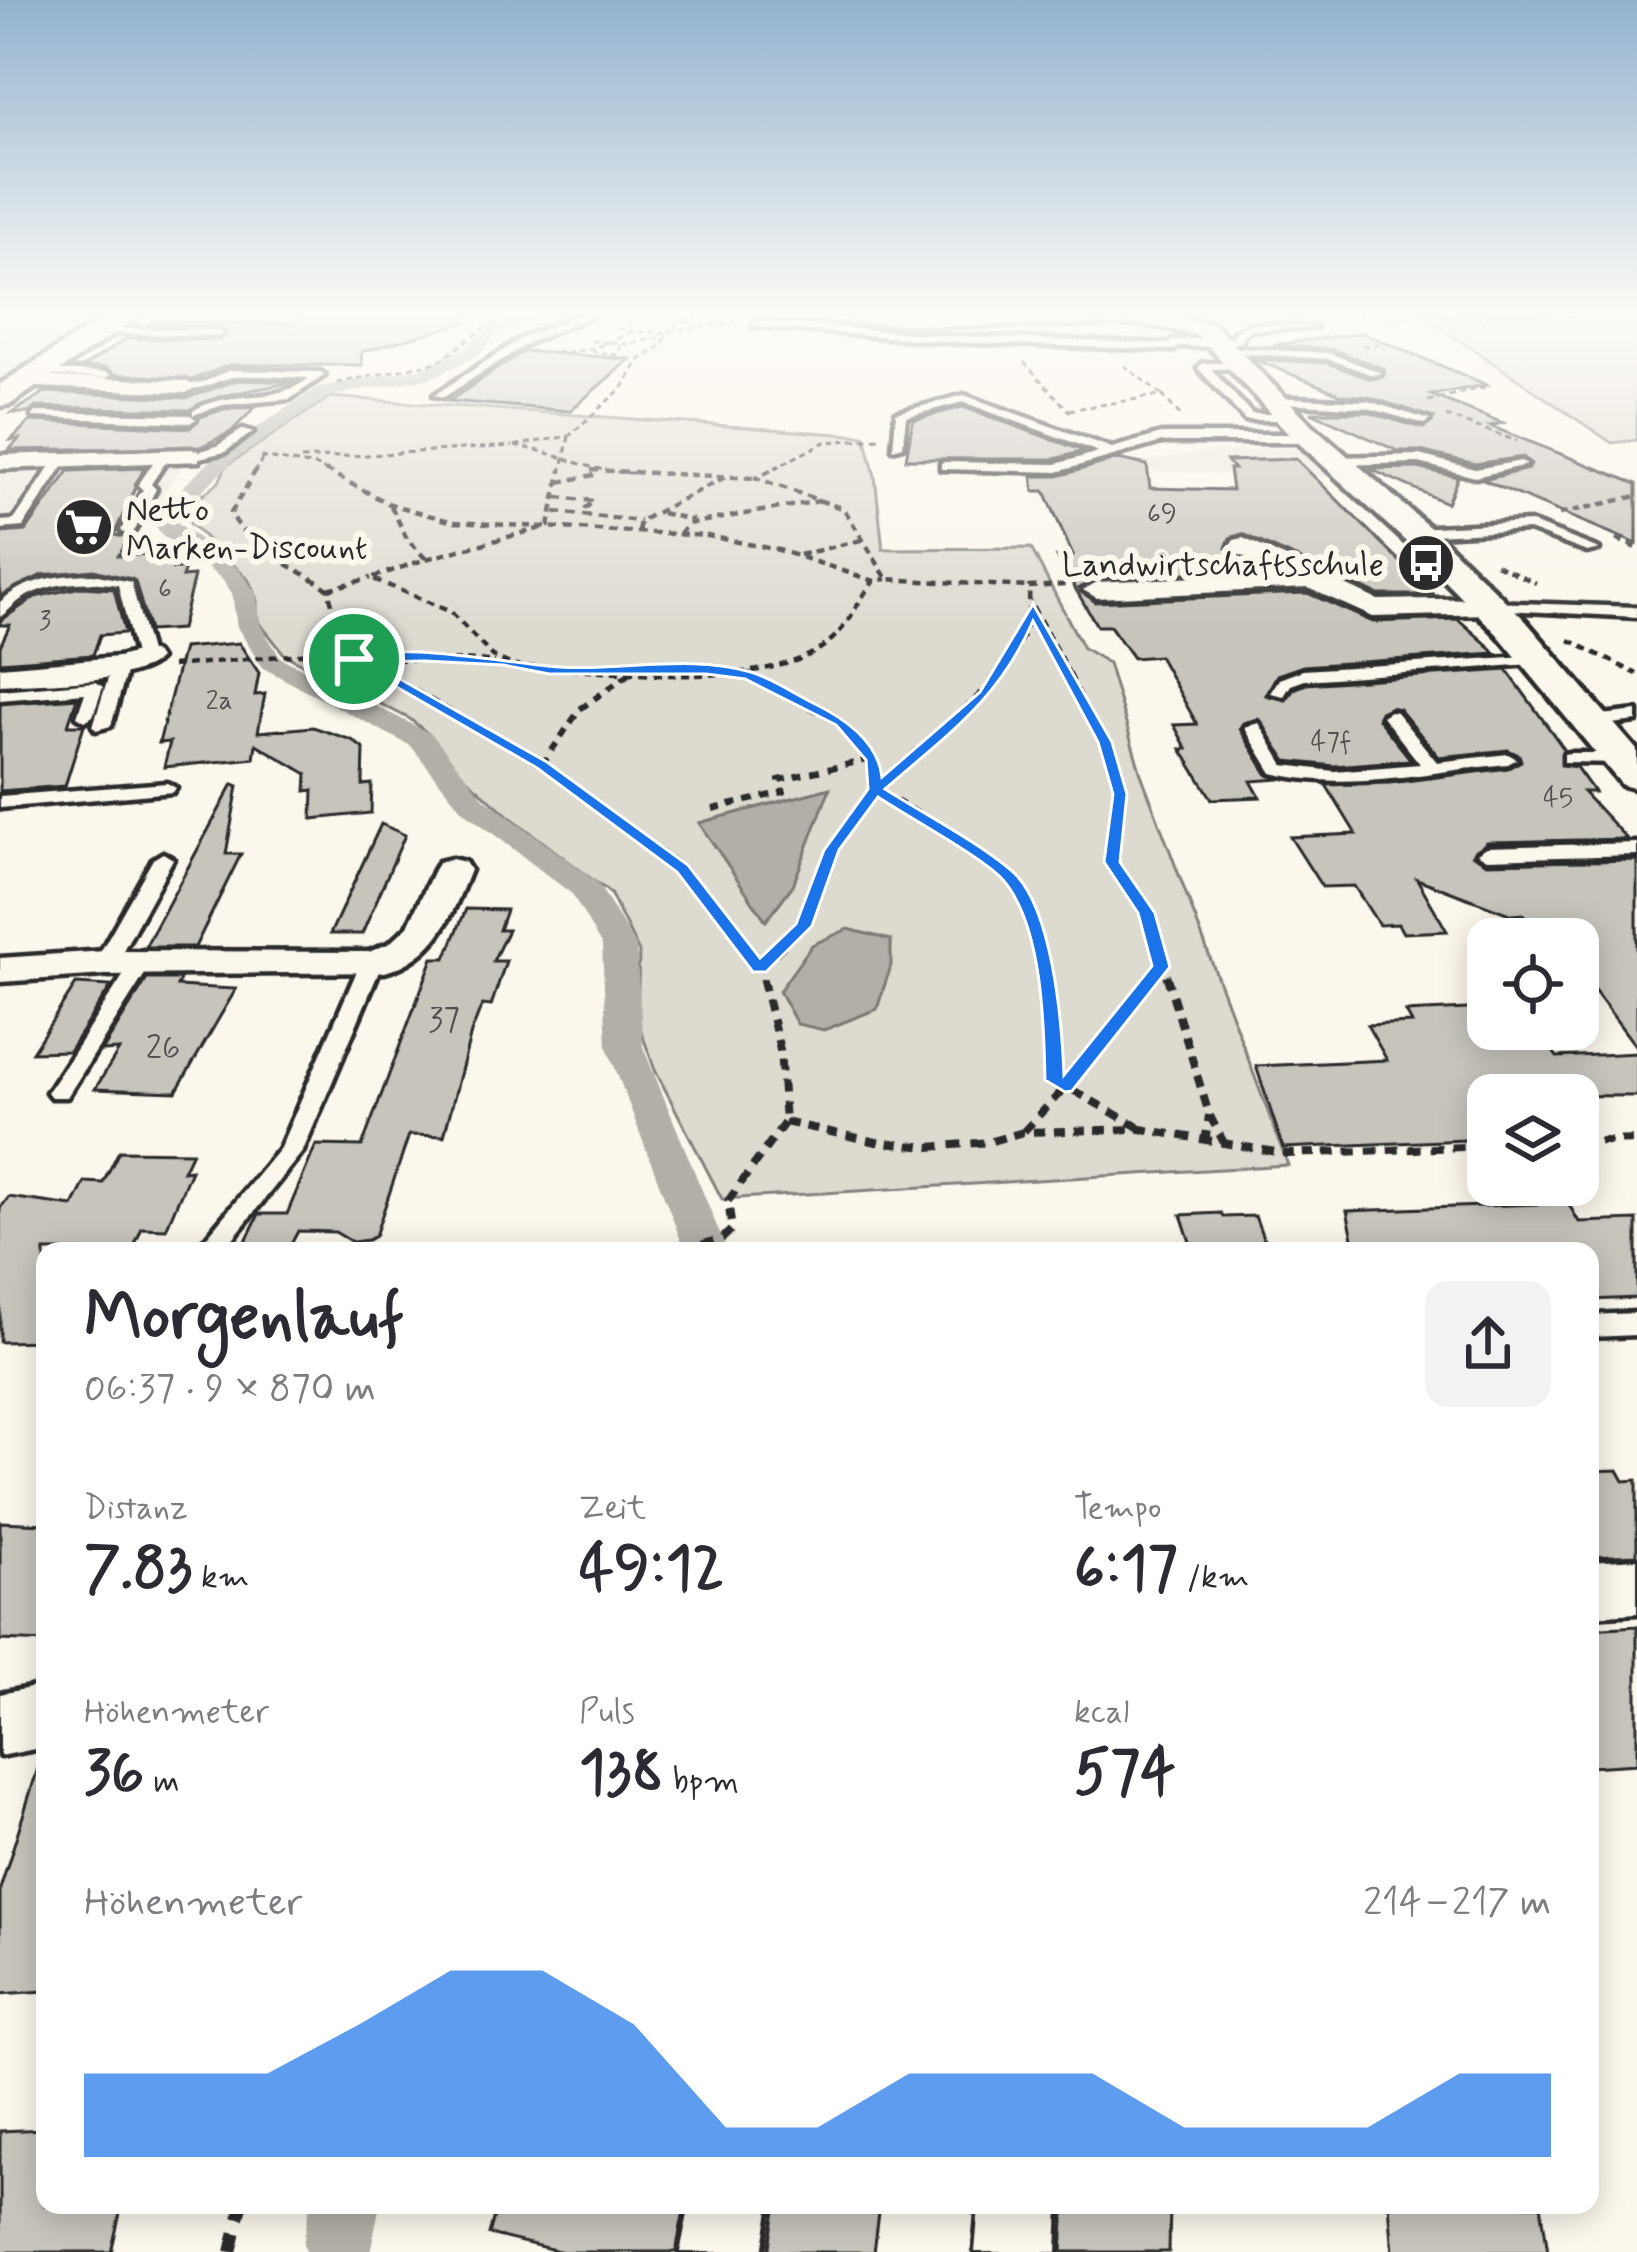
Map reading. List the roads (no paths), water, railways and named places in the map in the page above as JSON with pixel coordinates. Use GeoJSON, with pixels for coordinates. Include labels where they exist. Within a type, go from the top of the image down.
{"type":"FeatureCollection","features":[{"type":"Feature","properties":{"kind":"street"},"geometry":{"type":"LineString","coordinates":[[1289,418],[1490,606],[1630,767]]}},
{"type":"Feature","properties":{"kind":"street"},"geometry":{"type":"LineString","coordinates":[[0,462],[190,456]]}},
{"type":"Feature","properties":{"kind":"street"},"geometry":{"type":"LineString","coordinates":[[1243,546],[1372,609],[1490,606]]}},
{"type":"Feature","properties":{"kind":"street"},"geometry":{"type":"LineString","coordinates":[[1097,590],[1310,580]]}},
{"type":"Feature","properties":{"kind":"street"},"geometry":{"type":"LineString","coordinates":[[0,676],[132,663]]}},
{"type":"Feature","properties":{"kind":"street"},"geometry":{"type":"LineString","coordinates":[[0,970],[123,963],[371,964],[408,952],[422,939],[452,870]]}},
{"type":"Feature","properties":{"kind":"street"},"geometry":{"type":"LineString","coordinates":[[1599,1588],[1637,1586]]}},
{"type":"Feature","properties":{"kind":"street"},"geometry":{"type":"LineString","coordinates":[[0,1725],[36,1718]]}},
{"type":"Feature","properties":{"kind":"street"},"geometry":{"type":"LineString","coordinates":[[721,2252],[728,2214]]}},
{"type":"Feature","properties":{"kind":"street"},"geometry":{"type":"LineString","coordinates":[[1016,2252],[1018,2214]]}},
{"type":"Feature","properties":{"kind":"lane"},"geometry":{"type":"LineString","coordinates":[[897,442],[898,418]]}},
{"type":"Feature","properties":{"kind":"lane"},"geometry":{"type":"LineString","coordinates":[[1021,418],[1113,453]]}},
{"type":"Feature","properties":{"kind":"lane"},"geometry":{"type":"LineString","coordinates":[[1301,429],[1322,418]]}},
{"type":"Feature","properties":{"kind":"lane"},"geometry":{"type":"LineString","coordinates":[[1419,418],[1424,420]]}},
{"type":"Feature","properties":{"kind":"lane"},"geometry":{"type":"LineString","coordinates":[[190,456],[221,448],[247,433],[215,428]]}},
{"type":"Feature","properties":{"kind":"lane"},"geometry":{"type":"LineString","coordinates":[[945,466],[1057,468],[1135,446],[1161,446],[1167,438],[1301,429],[1475,473],[1522,465]]}},
{"type":"Feature","properties":{"kind":"lane"},"geometry":{"type":"LineString","coordinates":[[128,530],[150,489],[144,485],[163,457]]}},
{"type":"Feature","properties":{"kind":"lane"},"geometry":{"type":"LineString","coordinates":[[0,525],[18,524],[61,460]]}},
{"type":"Feature","properties":{"kind":"lane"},"geometry":{"type":"LineString","coordinates":[[1414,532],[1530,526],[1592,549]]}},
{"type":"Feature","properties":{"kind":"lane"},"geometry":{"type":"LineString","coordinates":[[0,612],[15,595],[28,590],[85,580],[124,582],[132,663],[102,726]]}},
{"type":"Feature","properties":{"kind":"lane"},"geometry":{"type":"LineString","coordinates":[[1490,606],[1637,612]]}},
{"type":"Feature","properties":{"kind":"lane"},"geometry":{"type":"LineString","coordinates":[[1278,693],[1285,682],[1303,674],[1541,660]]}},
{"type":"Feature","properties":{"kind":"lane"},"geometry":{"type":"LineString","coordinates":[[0,695],[95,687],[85,716]]}},
{"type":"Feature","properties":{"kind":"lane"},"geometry":{"type":"LineString","coordinates":[[1390,716],[1431,766]]}},
{"type":"Feature","properties":{"kind":"lane"},"geometry":{"type":"LineString","coordinates":[[1594,721],[1637,716]]}},
{"type":"Feature","properties":{"kind":"lane"},"geometry":{"type":"LineString","coordinates":[[1253,727],[1278,769],[1294,773],[1385,773],[1508,759]]}},
{"type":"Feature","properties":{"kind":"lane"},"geometry":{"type":"LineString","coordinates":[[1570,758],[1630,767]]}},
{"type":"Feature","properties":{"kind":"lane"},"geometry":{"type":"LineString","coordinates":[[0,802],[167,788]]}},
{"type":"Feature","properties":{"kind":"lane"},"geometry":{"type":"LineString","coordinates":[[1487,853],[1637,849]]}},
{"type":"Feature","properties":{"kind":"lane"},"geometry":{"type":"LineString","coordinates":[[59,1092],[123,963],[163,860]]}},
{"type":"Feature","properties":{"kind":"lane"},"geometry":{"type":"LineString","coordinates":[[215,1242],[291,1151],[371,964]]}},
{"type":"Feature","properties":{"kind":"lane"},"geometry":{"type":"LineString","coordinates":[[1599,1326],[1637,1324]]}},
{"type":"Feature","properties":{"kind":"waterway"},"geometry":{"type":"LineString","coordinates":[[284,418],[227,456],[161,518],[170,530],[229,573],[244,593],[249,627],[272,663],[421,740],[473,804],[585,888],[619,946],[625,1047],[702,1242]]}},
{"type":"Feature","properties":{"kind":"waterway"},"geometry":{"type":"LineString","coordinates":[[338,2244],[343,2214]]}},
{"type":"Feature","properties":{"kind":"place","name":"Netto Marken-Discount"},"geometry":{"type":"Point","coordinates":[84,527]}},
{"type":"Feature","properties":{"kind":"place","name":"Landwirtschaftsschule"},"geometry":{"type":"Point","coordinates":[1426,563]}}]}
